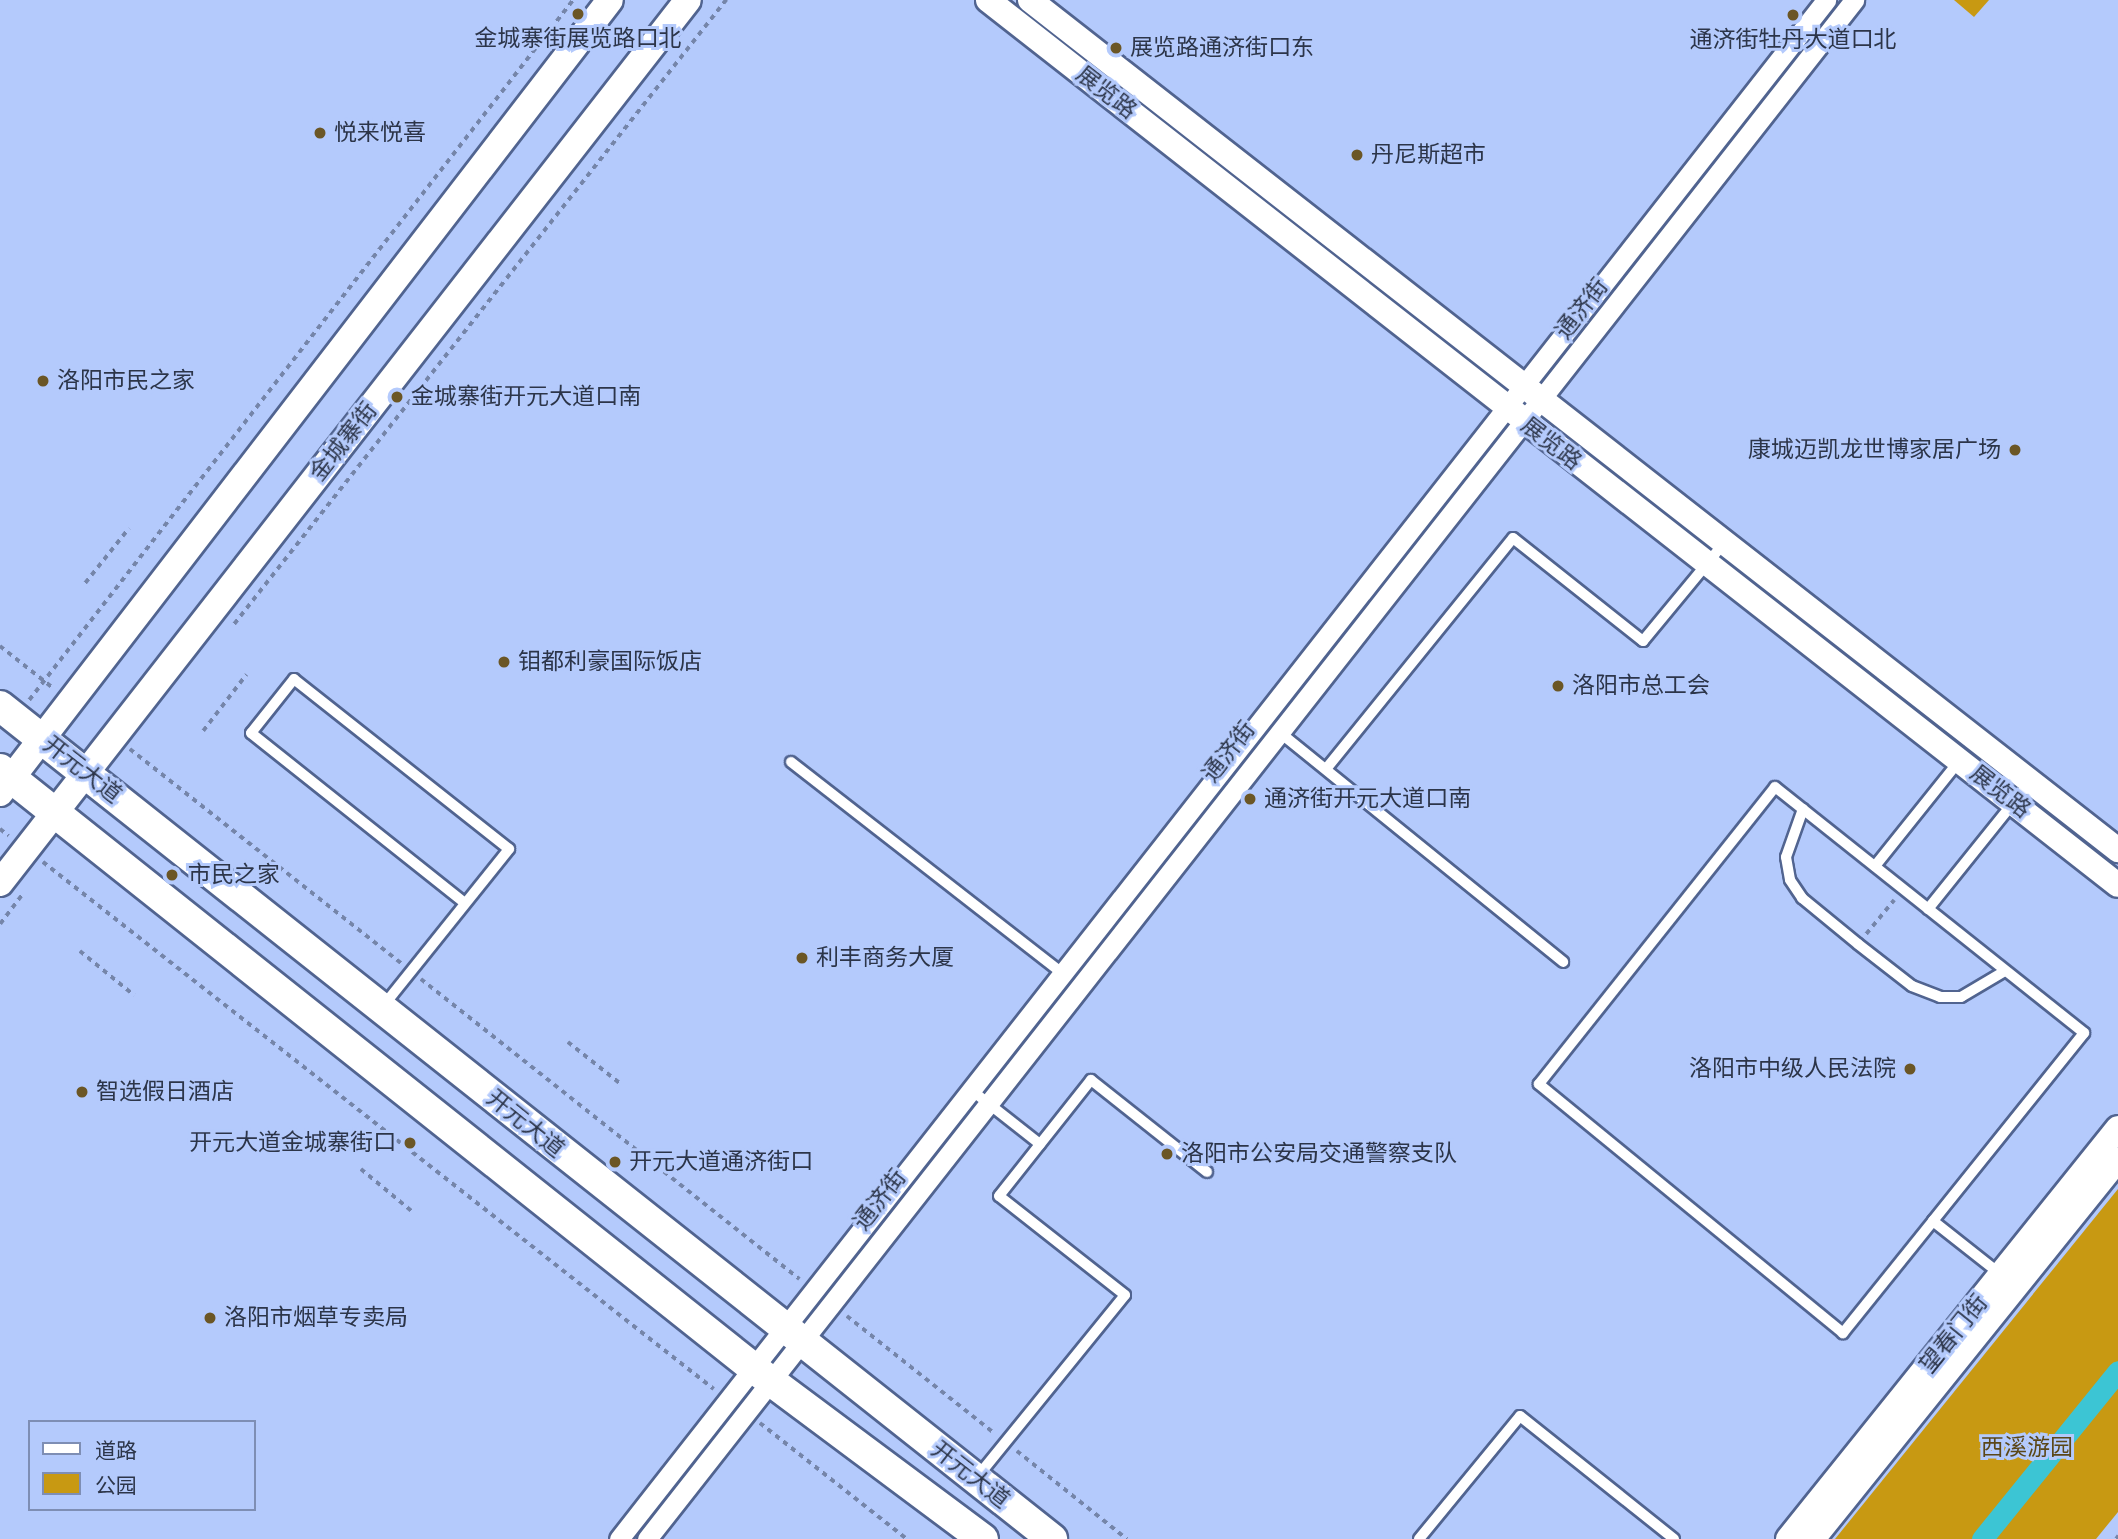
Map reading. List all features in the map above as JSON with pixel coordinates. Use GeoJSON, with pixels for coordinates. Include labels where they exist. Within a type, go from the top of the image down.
{"type":"FeatureCollection","features":[{"type":"Feature","properties":{"kind":"main road"},"geometry":{"type":"LineString","coordinates":[[4,780],[41,738],[610,0]]}},
{"type":"Feature","properties":{"kind":"main road","name":"金城寨街"},"geometry":{"type":"LineString","coordinates":[[0,883],[36,857],[96,781],[688,0]]}},
{"type":"Feature","properties":{"kind":"main road","name":"开元大道"},"geometry":{"type":"LineString","coordinates":[[7,712],[791,1337],[1052,1539]]}},
{"type":"Feature","properties":{"kind":"main road","name":"开元大道"},"geometry":{"type":"LineString","coordinates":[[4,780],[64,821],[761,1374],[984,1539]]}},
{"type":"Feature","properties":{"kind":"street","name":"展览路"},"geometry":{"type":"LineString","coordinates":[[988,0],[1515,416],[1708,563],[2118,885]]}},
{"type":"Feature","properties":{"kind":"street","name":"展览路"},"geometry":{"type":"LineString","coordinates":[[1030,0],[2118,850]]}},
{"type":"Feature","properties":{"kind":"street","name":"通济街"},"geometry":{"type":"LineString","coordinates":[[791,1337],[813,1290],[1062,973],[1269,724],[1515,416],[1826,0]]}},
{"type":"Feature","properties":{"kind":"street","name":"通济街"},"geometry":{"type":"LineString","coordinates":[[1532,394],[1854,0]]}},
{"type":"Feature","properties":{"kind":"street","name":"通济街"},"geometry":{"type":"LineString","coordinates":[[619,1539],[726,1398],[761,1374],[791,1337],[831,1304],[988,1102],[1269,724]]}},
{"type":"Feature","properties":{"kind":"street","name":"望春门街"},"geometry":{"type":"LineString","coordinates":[[1813,1539],[2009,1281],[2118,1128]]}},
{"type":"Feature","properties":{"kind":"street","name":"望春门街"},"geometry":{"type":"LineString","coordinates":[[1788,1539],[2009,1281],[2118,1159]]}},
{"type":"Feature","properties":{"kind":"street","name":"通济街"},"geometry":{"type":"LineString","coordinates":[[647,1539],[746,1412],[761,1374]]}},
{"type":"Feature","properties":{"kind":"lane"},"geometry":{"type":"LineString","coordinates":[[1326,769],[1513,538],[1643,641],[1724,542]]}},
{"type":"Feature","properties":{"kind":"lane"},"geometry":{"type":"LineString","coordinates":[[382,1009],[509,849],[294,679],[251,733],[465,903]]}},
{"type":"Feature","properties":{"kind":"lane"},"geometry":{"type":"LineString","coordinates":[[1269,724],[1563,962]]}},
{"type":"Feature","properties":{"kind":"lane"},"geometry":{"type":"LineString","coordinates":[[1875,866],[1976,740]]}},
{"type":"Feature","properties":{"kind":"lane"},"geometry":{"type":"LineString","coordinates":[[791,762],[1062,973]]}},
{"type":"Feature","properties":{"kind":"lane"},"geometry":{"type":"LineString","coordinates":[[1928,909],[2030,782]]}},
{"type":"Feature","properties":{"kind":"lane"},"geometry":{"type":"LineString","coordinates":[[1775,787],[1875,866],[2084,1033],[1843,1333],[1539,1084],[1775,787]]}},
{"type":"Feature","properties":{"kind":"lane"},"geometry":{"type":"LineString","coordinates":[[1803,809],[1786,857],[1790,880],[1802,898],[1858,944],[1912,986],[1940,996],[1961,997],[2005,971]]}},
{"type":"Feature","properties":{"kind":"lane"},"geometry":{"type":"LineString","coordinates":[[975,1479],[1125,1295],[999,1196],[1091,1080],[1207,1172]]}},
{"type":"Feature","properties":{"kind":"lane"},"geometry":{"type":"LineString","coordinates":[[970,1089],[1040,1144]]}},
{"type":"Feature","properties":{"kind":"lane"},"geometry":{"type":"LineString","coordinates":[[1933,1221],[2009,1281]]}},
{"type":"Feature","properties":{"kind":"lane"},"geometry":{"type":"LineString","coordinates":[[1419,1539],[1520,1416],[1674,1539]]}},
{"type":"Feature","properties":{"kind":"path"},"geometry":{"type":"LineString","coordinates":[[7,712],[44,680],[573,0]]}},
{"type":"Feature","properties":{"kind":"path"},"geometry":{"type":"LineString","coordinates":[[231,628],[726,0]]}},
{"type":"Feature","properties":{"kind":"path"},"geometry":{"type":"LineString","coordinates":[[85,583],[129,528]]}},
{"type":"Feature","properties":{"kind":"path"},"geometry":{"type":"LineString","coordinates":[[0,646],[69,701]]}},
{"type":"Feature","properties":{"kind":"path"},"geometry":{"type":"LineString","coordinates":[[203,731],[246,675]]}},
{"type":"Feature","properties":{"kind":"path"},"geometry":{"type":"LineString","coordinates":[[96,781],[124,744],[142,742]]}},
{"type":"Feature","properties":{"kind":"path"},"geometry":{"type":"LineString","coordinates":[[124,744],[813,1290]]}},
{"type":"Feature","properties":{"kind":"path"},"geometry":{"type":"LineString","coordinates":[[38,875],[36,857],[64,821]]}},
{"type":"Feature","properties":{"kind":"path"},"geometry":{"type":"LineString","coordinates":[[0,828],[726,1398]]}},
{"type":"Feature","properties":{"kind":"path"},"geometry":{"type":"LineString","coordinates":[[0,924],[31,884]]}},
{"type":"Feature","properties":{"kind":"path"},"geometry":{"type":"LineString","coordinates":[[1858,944],[1885,911]]}},
{"type":"Feature","properties":{"kind":"path"},"geometry":{"type":"LineString","coordinates":[[80,951],[134,995]]}},
{"type":"Feature","properties":{"kind":"path"},"geometry":{"type":"LineString","coordinates":[[568,1042],[622,1085]]}},
{"type":"Feature","properties":{"kind":"path"},"geometry":{"type":"LineString","coordinates":[[361,1170],[414,1213]]}},
{"type":"Feature","properties":{"kind":"path"},"geometry":{"type":"LineString","coordinates":[[831,1304],[1127,1539]]}},
{"type":"Feature","properties":{"kind":"path"},"geometry":{"type":"LineString","coordinates":[[746,1412],[907,1539]]}},
{"type":"Feature","properties":{"kind":"green space"},"geometry":{"type":"Polygon","coordinates":[[[1954,0],[1989,0],[1974,17],[1954,0]]]}},
{"type":"Feature","properties":{"kind":"green space","name":"西溪游园"},"geometry":{"type":"Polygon","coordinates":[[[2118,1189],[2118,1512],[2096,1539],[1835,1539],[2118,1189]]]}},
{"type":"Feature","properties":{"kind":"waterway"},"geometry":{"type":"LineString","coordinates":[[1982,1539],[2118,1371]]}},
{"type":"Feature","properties":{"kind":"place","name":"金城寨街展览路口北"},"geometry":{"type":"Point","coordinates":[578,14]}},
{"type":"Feature","properties":{"kind":"place","name":"通济街牡丹大道口北"},"geometry":{"type":"Point","coordinates":[1793,15]}},
{"type":"Feature","properties":{"kind":"place","name":"展览路通济街口东"},"geometry":{"type":"Point","coordinates":[1116,48]}},
{"type":"Feature","properties":{"kind":"place","name":"悦来悦喜"},"geometry":{"type":"Point","coordinates":[320,133]}},
{"type":"Feature","properties":{"kind":"place","name":"丹尼斯超市"},"geometry":{"type":"Point","coordinates":[1357,155]}},
{"type":"Feature","properties":{"kind":"place","name":"洛阳市民之家"},"geometry":{"type":"Point","coordinates":[43,381]}},
{"type":"Feature","properties":{"kind":"place","name":"金城寨街开元大道口南"},"geometry":{"type":"Point","coordinates":[397,397]}},
{"type":"Feature","properties":{"kind":"place","name":"康城迈凯龙世博家居广场"},"geometry":{"type":"Point","coordinates":[2015,450]}},
{"type":"Feature","properties":{"kind":"place","name":"钼都利豪国际饭店"},"geometry":{"type":"Point","coordinates":[504,662]}},
{"type":"Feature","properties":{"kind":"place","name":"洛阳市总工会"},"geometry":{"type":"Point","coordinates":[1558,686]}},
{"type":"Feature","properties":{"kind":"place","name":"通济街开元大道口南"},"geometry":{"type":"Point","coordinates":[1250,799]}},
{"type":"Feature","properties":{"kind":"place","name":"市民之家"},"geometry":{"type":"Point","coordinates":[172,875]}},
{"type":"Feature","properties":{"kind":"place","name":"利丰商务大厦"},"geometry":{"type":"Point","coordinates":[802,958]}},
{"type":"Feature","properties":{"kind":"place","name":"洛阳市中级人民法院"},"geometry":{"type":"Point","coordinates":[1910,1069]}},
{"type":"Feature","properties":{"kind":"place","name":"智选假日酒店"},"geometry":{"type":"Point","coordinates":[82,1092]}},
{"type":"Feature","properties":{"kind":"place","name":"开元大道金城寨街口"},"geometry":{"type":"Point","coordinates":[410,1143]}},
{"type":"Feature","properties":{"kind":"place","name":"洛阳市公安局交通警察支队"},"geometry":{"type":"Point","coordinates":[1167,1154]}},
{"type":"Feature","properties":{"kind":"place","name":"开元大道通济街口"},"geometry":{"type":"Point","coordinates":[615,1162]}},
{"type":"Feature","properties":{"kind":"place","name":"洛阳市烟草专卖局"},"geometry":{"type":"Point","coordinates":[210,1318]}}]}
